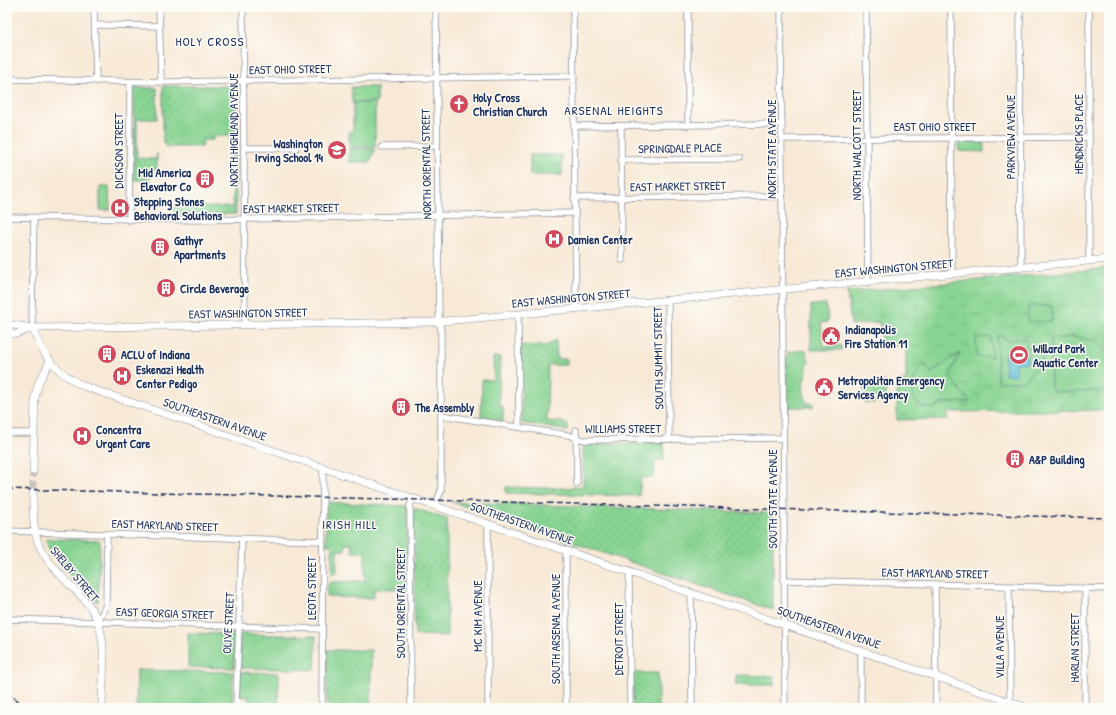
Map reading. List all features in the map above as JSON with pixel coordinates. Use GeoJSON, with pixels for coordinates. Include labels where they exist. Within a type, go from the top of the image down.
{"type":"FeatureCollection","features":[{"type":"Feature","properties":{"kind":"main road","name":"EAST WASHINGTON STREET"},"geometry":{"type":"LineString","coordinates":[[7,324],[33,328],[439,321],[1109,259]]}},
{"type":"Feature","properties":{"kind":"main road","name":"EAST WASHINGTON STREET"},"geometry":{"type":"LineString","coordinates":[[7,334],[16,334],[33,328]]}},
{"type":"Feature","properties":{"kind":"main road","name":"SOUTHEASTERN AVENUE"},"geometry":{"type":"LineString","coordinates":[[33,328],[38,343],[50,361],[64,374],[86,386],[323,468],[784,623],[936,676],[1010,705],[1028,708]]}},
{"type":"Feature","properties":{"kind":"main road"},"geometry":{"type":"LineString","coordinates":[[33,471],[33,433],[36,392],[50,361]]}},
{"type":"Feature","properties":{"kind":"main road","name":"SHELBY STREET"},"geometry":{"type":"LineString","coordinates":[[33,492],[34,531],[46,558],[84,600],[98,622],[103,649],[102,708]]}},
{"type":"Feature","properties":{"kind":"street"},"geometry":{"type":"LineString","coordinates":[[94,7],[96,81]]}},
{"type":"Feature","properties":{"kind":"street"},"geometry":{"type":"LineString","coordinates":[[159,7],[162,82]]}},
{"type":"Feature","properties":{"kind":"street","name":"NORTH HIGHLAND AVENUE"},"geometry":{"type":"LineString","coordinates":[[244,7],[245,324]]}},
{"type":"Feature","properties":{"kind":"street","name":"NORTH ORIENTAL STREET"},"geometry":{"type":"LineString","coordinates":[[436,7],[436,146],[439,321]]}},
{"type":"Feature","properties":{"kind":"street"},"geometry":{"type":"LineString","coordinates":[[573,7],[576,309]]}},
{"type":"Feature","properties":{"kind":"street"},"geometry":{"type":"LineString","coordinates":[[688,7],[688,125]]}},
{"type":"Feature","properties":{"kind":"street","name":"NORTH STATE AVENUE"},"geometry":{"type":"LineString","coordinates":[[782,7],[782,290]]}},
{"type":"Feature","properties":{"kind":"street","name":"NORTH WALCOTT STREET"},"geometry":{"type":"LineString","coordinates":[[866,7],[868,282]]}},
{"type":"Feature","properties":{"kind":"street"},"geometry":{"type":"LineString","coordinates":[[951,7],[952,274]]}},
{"type":"Feature","properties":{"kind":"street","name":"PARKVIEW AVENUE"},"geometry":{"type":"LineString","coordinates":[[1020,7],[1021,268]]}},
{"type":"Feature","properties":{"kind":"street","name":"HENDRICKS PLACE"},"geometry":{"type":"LineString","coordinates":[[1089,7],[1089,261]]}},
{"type":"Feature","properties":{"kind":"street"},"geometry":{"type":"LineString","coordinates":[[94,25],[160,26]]}},
{"type":"Feature","properties":{"kind":"street","name":"EAST OHIO STREET"},"geometry":{"type":"LineString","coordinates":[[7,79],[162,82],[574,76]]}},
{"type":"Feature","properties":{"kind":"street","name":"DICKSON STREET"},"geometry":{"type":"LineString","coordinates":[[129,220],[130,82]]}},
{"type":"Feature","properties":{"kind":"street"},"geometry":{"type":"LineString","coordinates":[[574,126],[782,124]]}},
{"type":"Feature","properties":{"kind":"street"},"geometry":{"type":"LineString","coordinates":[[621,126],[622,260]]}},
{"type":"Feature","properties":{"kind":"street","name":"EAST OHIO STREET"},"geometry":{"type":"LineString","coordinates":[[782,139],[1089,137]]}},
{"type":"Feature","properties":{"kind":"street"},"geometry":{"type":"LineString","coordinates":[[382,147],[436,146]]}},
{"type":"Feature","properties":{"kind":"street"},"geometry":{"type":"LineString","coordinates":[[244,148],[296,148]]}},
{"type":"Feature","properties":{"kind":"street","name":"SPRINGDALE PLACE"},"geometry":{"type":"LineString","coordinates":[[621,160],[739,159]]}},
{"type":"Feature","properties":{"kind":"street","name":"EAST MARKET STREET"},"geometry":{"type":"LineString","coordinates":[[574,198],[782,196]]}},
{"type":"Feature","properties":{"kind":"street","name":"EAST MARKET STREET"},"geometry":{"type":"LineString","coordinates":[[7,217],[129,220],[574,213]]}},
{"type":"Feature","properties":{"kind":"street"},"geometry":{"type":"LineString","coordinates":[[33,328],[34,218]]}},
{"type":"Feature","properties":{"kind":"street","name":"SOUTH STATE AVENUE"},"geometry":{"type":"LineString","coordinates":[[782,290],[785,708]]}},
{"type":"Feature","properties":{"kind":"street","name":"SOUTH SUMMIT STREET"},"geometry":{"type":"LineString","coordinates":[[668,300],[669,439]]}},
{"type":"Feature","properties":{"kind":"street"},"geometry":{"type":"LineString","coordinates":[[518,314],[518,427]]}},
{"type":"Feature","properties":{"kind":"street"},"geometry":{"type":"LineString","coordinates":[[436,505],[441,491],[441,330],[439,321]]}},
{"type":"Feature","properties":{"kind":"street","name":"WILLIAMS STREET"},"geometry":{"type":"LineString","coordinates":[[441,415],[571,436],[584,440],[783,438]]}},
{"type":"Feature","properties":{"kind":"street"},"geometry":{"type":"LineString","coordinates":[[576,430],[576,484]]}},
{"type":"Feature","properties":{"kind":"street"},"geometry":{"type":"LineString","coordinates":[[7,433],[33,433]]}},
{"type":"Feature","properties":{"kind":"street","name":"LEOTA STREET"},"geometry":{"type":"LineString","coordinates":[[322,708],[323,468]]}},
{"type":"Feature","properties":{"kind":"street","name":"SOUTH ORIENTAL STREET"},"geometry":{"type":"LineString","coordinates":[[411,708],[410,506],[413,498]]}},
{"type":"Feature","properties":{"kind":"street","name":"MC KIM AVENUE"},"geometry":{"type":"LineString","coordinates":[[488,523],[488,708]]}},
{"type":"Feature","properties":{"kind":"street","name":"EAST MARYLAND STREET"},"geometry":{"type":"LineString","coordinates":[[7,531],[322,541]]}},
{"type":"Feature","properties":{"kind":"street","name":"SHELBY STREET"},"geometry":{"type":"LineString","coordinates":[[98,622],[106,605],[107,534]]}},
{"type":"Feature","properties":{"kind":"street","name":"OLIVE STREET"},"geometry":{"type":"LineString","coordinates":[[236,708],[242,538]]}},
{"type":"Feature","properties":{"kind":"street","name":"SOUTH ARSENAL AVENUE"},"geometry":{"type":"LineString","coordinates":[[566,550],[566,708]]}},
{"type":"Feature","properties":{"kind":"street","name":"DETROIT STREET"},"geometry":{"type":"LineString","coordinates":[[629,571],[630,708]]}},
{"type":"Feature","properties":{"kind":"street","name":"EAST MARYLAND STREET"},"geometry":{"type":"LineString","coordinates":[[784,580],[1109,589]]}},
{"type":"Feature","properties":{"kind":"street"},"geometry":{"type":"LineString","coordinates":[[935,584],[936,708]]}},
{"type":"Feature","properties":{"kind":"street","name":"VILLA AVENUE"},"geometry":{"type":"LineString","coordinates":[[1009,586],[1010,705]]}},
{"type":"Feature","properties":{"kind":"street","name":"HARLAN STREET"},"geometry":{"type":"LineString","coordinates":[[1085,588],[1085,708]]}},
{"type":"Feature","properties":{"kind":"street"},"geometry":{"type":"LineString","coordinates":[[691,592],[692,708]]}},
{"type":"Feature","properties":{"kind":"street","name":"EAST GEORGIA STREET"},"geometry":{"type":"LineString","coordinates":[[7,619],[322,629]]}},
{"type":"Feature","properties":{"kind":"street"},"geometry":{"type":"LineString","coordinates":[[861,650],[861,708]]}},
{"type":"Feature","properties":{"kind":"street"},"geometry":{"type":"LineString","coordinates":[[7,707],[19,708]]}},
{"type":"Feature","properties":{"kind":"green space"},"geometry":{"type":"Polygon","coordinates":[[[163,86],[236,86],[236,214],[175,214],[173,207],[233,207],[232,136],[213,136],[213,140],[203,140],[202,147],[166,147],[163,142],[163,86]]]}},
{"type":"Feature","properties":{"kind":"green space"},"geometry":{"type":"Polygon","coordinates":[[[351,87],[377,87],[377,102],[352,102],[351,87]]]}},
{"type":"Feature","properties":{"kind":"green space"},"geometry":{"type":"Polygon","coordinates":[[[134,88],[157,88],[157,119],[137,119],[137,158],[156,159],[157,153],[157,169],[150,169],[150,180],[134,180],[134,88]]]}},
{"type":"Feature","properties":{"kind":"green space"},"geometry":{"type":"Polygon","coordinates":[[[353,103],[375,103],[375,147],[349,147],[349,131],[353,131],[353,103]]]}},
{"type":"Feature","properties":{"kind":"green space"},"geometry":{"type":"Polygon","coordinates":[[[959,142],[984,142],[984,152],[959,151],[959,142]]]}},
{"type":"Feature","properties":{"kind":"green space"},"geometry":{"type":"Polygon","coordinates":[[[349,149],[375,149],[370,162],[349,162],[349,149]]]}},
{"type":"Feature","properties":{"kind":"green space"},"geometry":{"type":"Polygon","coordinates":[[[530,155],[562,155],[562,175],[530,175],[530,155]]]}},
{"type":"Feature","properties":{"kind":"green space"},"geometry":{"type":"Polygon","coordinates":[[[100,187],[109,187],[110,210],[100,210],[100,187]]]}},
{"type":"Feature","properties":{"kind":"green space"},"geometry":{"type":"Polygon","coordinates":[[[1109,268],[1109,410],[948,412],[948,419],[897,420],[897,381],[906,381],[906,345],[882,347],[879,322],[851,325],[847,292],[1109,268]]]}},
{"type":"Feature","properties":{"kind":"green space"},"geometry":{"type":"Polygon","coordinates":[[[826,304],[828,322],[821,323],[824,347],[841,345],[842,350],[811,350],[811,305],[826,304]]]}},
{"type":"Feature","properties":{"kind":"green space"},"geometry":{"type":"Polygon","coordinates":[[[1028,306],[1052,306],[1052,321],[1028,322],[1028,306]]]}},
{"type":"Feature","properties":{"kind":"green space","name":"Willard Park Aquatic Center"},"geometry":{"type":"Polygon","coordinates":[[[997,336],[1005,337],[1006,340],[1026,339],[1026,346],[1029,348],[1042,348],[1042,362],[1024,381],[998,382],[997,336]]]}},
{"type":"Feature","properties":{"kind":"green space"},"geometry":{"type":"Polygon","coordinates":[[[991,337],[992,357],[977,357],[976,338],[991,337]]]}},
{"type":"Feature","properties":{"kind":"green space"},"geometry":{"type":"Polygon","coordinates":[[[1073,337],[1094,341],[1100,344],[1104,349],[1107,355],[1109,383],[1102,391],[1055,392],[1051,387],[1051,339],[1073,337]]]}},
{"type":"Feature","properties":{"kind":"green space"},"geometry":{"type":"Polygon","coordinates":[[[556,340],[557,359],[567,359],[567,365],[548,365],[547,421],[562,422],[568,425],[568,431],[522,423],[521,345],[546,346],[556,340]]]}},
{"type":"Feature","properties":{"kind":"green space"},"geometry":{"type":"Polygon","coordinates":[[[806,350],[809,363],[806,364],[806,375],[803,384],[806,403],[813,403],[813,407],[791,407],[790,409],[787,407],[786,360],[788,352],[806,350]]]}},
{"type":"Feature","properties":{"kind":"green space"},"geometry":{"type":"Polygon","coordinates":[[[960,353],[950,377],[970,402],[943,403],[934,408],[922,407],[913,398],[913,381],[922,365],[926,365],[931,373],[960,353]]]}},
{"type":"Feature","properties":{"kind":"green space"},"geometry":{"type":"Polygon","coordinates":[[[493,357],[500,357],[499,406],[503,406],[503,421],[481,417],[482,380],[494,380],[493,357]]]}},
{"type":"Feature","properties":{"kind":"green space"},"geometry":{"type":"Polygon","coordinates":[[[863,382],[886,382],[886,400],[890,402],[885,404],[884,402],[865,403],[863,382]]]}},
{"type":"Feature","properties":{"kind":"green space"},"geometry":{"type":"Polygon","coordinates":[[[664,443],[664,460],[655,460],[654,477],[641,478],[639,496],[506,493],[506,487],[565,488],[583,486],[583,444],[664,443]]]}},
{"type":"Feature","properties":{"kind":"green space"},"geometry":{"type":"Polygon","coordinates":[[[326,502],[407,506],[407,589],[374,589],[374,598],[327,597],[327,587],[331,582],[365,581],[365,552],[352,552],[352,544],[345,544],[345,550],[337,550],[337,572],[332,575],[332,545],[326,545],[326,502]]]}},
{"type":"Feature","properties":{"kind":"green space"},"geometry":{"type":"Polygon","coordinates":[[[452,502],[773,513],[773,610],[452,502]]]}},
{"type":"Feature","properties":{"kind":"green space"},"geometry":{"type":"Polygon","coordinates":[[[414,508],[447,519],[447,636],[415,635],[414,508]]]}},
{"type":"Feature","properties":{"kind":"green space"},"geometry":{"type":"Polygon","coordinates":[[[46,539],[99,540],[98,602],[95,601],[59,563],[52,554],[46,539]]]}},
{"type":"Feature","properties":{"kind":"green space"},"geometry":{"type":"Polygon","coordinates":[[[188,633],[235,634],[234,668],[188,667],[188,633]]]}},
{"type":"Feature","properties":{"kind":"green space"},"geometry":{"type":"Polygon","coordinates":[[[240,634],[316,636],[315,670],[240,668],[240,634]]]}},
{"type":"Feature","properties":{"kind":"green space"},"geometry":{"type":"Polygon","coordinates":[[[327,650],[371,650],[371,708],[327,708],[327,650]]]}},
{"type":"Feature","properties":{"kind":"green space"},"geometry":{"type":"Polygon","coordinates":[[[137,670],[233,672],[232,708],[136,707],[137,670]]]}},
{"type":"Feature","properties":{"kind":"green space"},"geometry":{"type":"Polygon","coordinates":[[[240,672],[279,673],[278,708],[246,708],[246,704],[249,704],[249,697],[239,696],[240,672]]]}},
{"type":"Feature","properties":{"kind":"green space"},"geometry":{"type":"Polygon","coordinates":[[[633,673],[658,673],[658,708],[633,708],[633,673]]]}},
{"type":"Feature","properties":{"kind":"green space"},"geometry":{"type":"Polygon","coordinates":[[[736,675],[774,676],[774,685],[736,685],[736,675]]]}},
{"type":"Feature","properties":{"kind":"water"},"geometry":{"type":"Polygon","coordinates":[[[1005,353],[1026,353],[1027,363],[1016,363],[1016,375],[1005,375],[1005,353]]]}},
{"type":"Feature","properties":{"kind":"tunnel"},"geometry":{"type":"LineString","coordinates":[[33,471],[33,492]]}},
{"type":"Feature","properties":{"kind":"railway"},"geometry":{"type":"LineString","coordinates":[[7,489],[1109,518]]}},
{"type":"Feature","properties":{"kind":"railway"},"geometry":{"type":"LineString","coordinates":[[7,692],[27,708]]}},
{"type":"Feature","properties":{"kind":"place","name":"Holy Cross Christian Church"},"geometry":{"type":"Point","coordinates":[459,104]}},
{"type":"Feature","properties":{"kind":"place","name":"Washington Irving School 14"},"geometry":{"type":"Point","coordinates":[337,150]}},
{"type":"Feature","properties":{"kind":"place","name":"Mid America Elevator Co"},"geometry":{"type":"Point","coordinates":[205,179]}},
{"type":"Feature","properties":{"kind":"place","name":"Stepping Stones Behavioral Solutions"},"geometry":{"type":"Point","coordinates":[120,208]}},
{"type":"Feature","properties":{"kind":"place","name":"Damien Center"},"geometry":{"type":"Point","coordinates":[554,239]}},
{"type":"Feature","properties":{"kind":"place","name":"Gathyr Apartments"},"geometry":{"type":"Point","coordinates":[160,247]}},
{"type":"Feature","properties":{"kind":"place","name":"Circle Beverage"},"geometry":{"type":"Point","coordinates":[166,288]}},
{"type":"Feature","properties":{"kind":"place","name":"Indianapolis Fire Station 11"},"geometry":{"type":"Point","coordinates":[831,336]}},
{"type":"Feature","properties":{"kind":"place","name":"ACLU of Indiana"},"geometry":{"type":"Point","coordinates":[107,354]}},
{"type":"Feature","properties":{"kind":"place","name":"Willard Park Aquatic Center"},"geometry":{"type":"Point","coordinates":[1019,355]}},
{"type":"Feature","properties":{"kind":"place","name":"Eskenazi Health Center Pedigo"},"geometry":{"type":"Point","coordinates":[122,376]}},
{"type":"Feature","properties":{"kind":"place","name":"Metropolitan Emergency Services Agency"},"geometry":{"type":"Point","coordinates":[824,387]}},
{"type":"Feature","properties":{"kind":"place","name":"The Assembly"},"geometry":{"type":"Point","coordinates":[401,407]}},
{"type":"Feature","properties":{"kind":"place","name":"Concentra Urgent Care"},"geometry":{"type":"Point","coordinates":[82,436]}},
{"type":"Feature","properties":{"kind":"place","name":"A&P Building"},"geometry":{"type":"Point","coordinates":[1015,459]}},
{"type":"Feature","properties":{"kind":"district","name":"HOLY CROSS"},"geometry":{"type":"Point","coordinates":[210,41]}},
{"type":"Feature","properties":{"kind":"district","name":"ARSENAL HEIGHTS"},"geometry":{"type":"Point","coordinates":[614,110]}},
{"type":"Feature","properties":{"kind":"district","name":"IRISH HILL"},"geometry":{"type":"Point","coordinates":[350,524]}}]}
